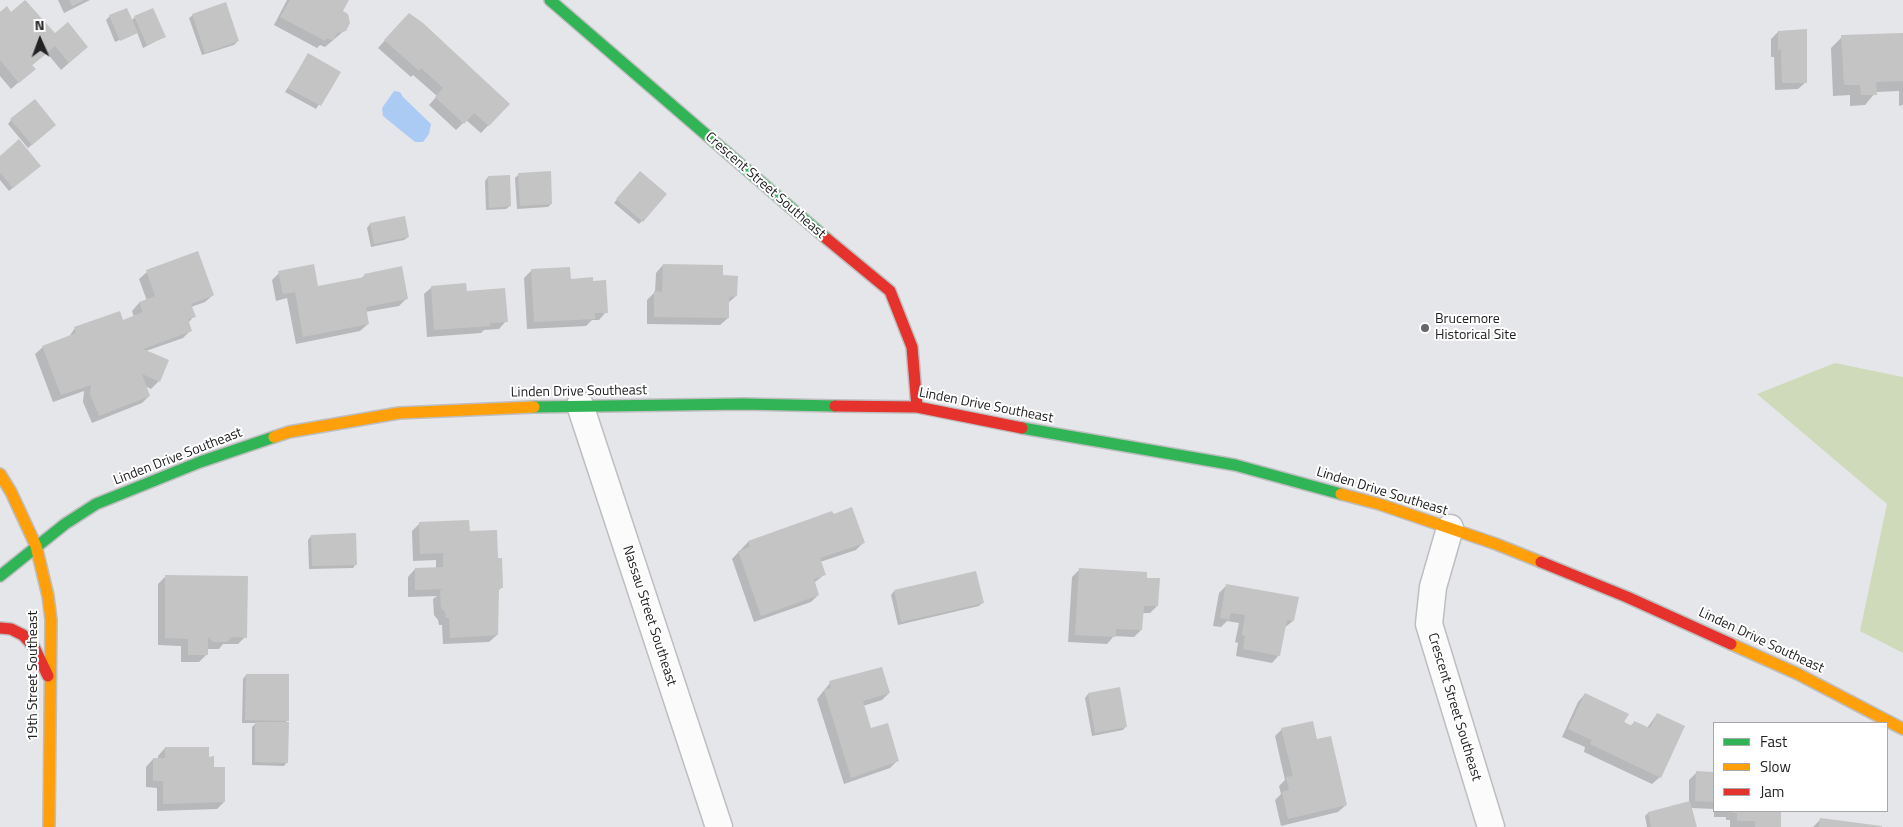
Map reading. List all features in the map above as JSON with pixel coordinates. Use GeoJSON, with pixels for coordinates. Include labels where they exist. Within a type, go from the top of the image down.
{"type":"FeatureCollection","features":[{"type":"Feature","properties":{"kind":"street","name":"Crescent Street Southeast"},"geometry":{"type":"LineString","coordinates":[[550,0],[795,213],[890,291],[912,347],[917,407]]}},
{"type":"Feature","properties":{"kind":"street","name":"Linden Drive Southeast"},"geometry":{"type":"LineString","coordinates":[[0,576],[36,546],[96,504],[200,462],[288,432],[398,413],[580,405],[743,404],[917,407],[1003,425],[1235,465],[1379,504],[1496,544],[1627,597],[1798,674],[1903,729]]}},
{"type":"Feature","properties":{"kind":"street","name":"Nassau Street Southeast"},"geometry":{"type":"LineString","coordinates":[[580,405],[719,827]]}},
{"type":"Feature","properties":{"kind":"street","name":"19th Street Southeast"},"geometry":{"type":"LineString","coordinates":[[0,474],[12,492],[36,546],[48,596],[51,620],[49,827]]}},
{"type":"Feature","properties":{"kind":"street","name":"Crescent Street Southeast"},"geometry":{"type":"LineString","coordinates":[[1450,528],[1433,588],[1429,624],[1491,827]]}},
{"type":"Feature","properties":{"kind":"street"},"geometry":{"type":"LineString","coordinates":[[0,628],[11,629],[23,635],[34,646],[45,666],[50,684]]}},
{"type":"Feature","properties":{"kind":"green space"},"geometry":{"type":"Polygon","coordinates":[[[1835,363],[1903,377],[1903,653],[1860,631],[1887,504],[1757,394],[1835,363]]]}},
{"type":"Feature","properties":{"kind":"water"},"geometry":{"type":"Polygon","coordinates":[[[394,91],[400,92],[431,124],[429,134],[423,142],[415,142],[383,116],[382,108],[394,91]]]}},
{"type":"Feature","properties":{"kind":"building"},"geometry":{"type":"Polygon","coordinates":[[[25,0],[55,33],[68,22],[88,47],[69,63],[55,46],[32,65],[36,69],[19,83],[0,60],[0,12],[7,6],[11,12],[25,0]]]}},
{"type":"Feature","properties":{"kind":"building"},"geometry":{"type":"Polygon","coordinates":[[[69,0],[85,0],[72,6],[69,0]]]}},
{"type":"Feature","properties":{"kind":"building"},"geometry":{"type":"Polygon","coordinates":[[[290,0],[349,0],[343,11],[348,14],[350,23],[346,31],[337,33],[333,41],[327,38],[325,41],[280,17],[290,0]]]}},
{"type":"Feature","properties":{"kind":"building"},"geometry":{"type":"Polygon","coordinates":[[[226,2],[239,41],[205,53],[192,14],[226,2]]]}},
{"type":"Feature","properties":{"kind":"building"},"geometry":{"type":"Polygon","coordinates":[[[127,8],[138,33],[120,41],[109,15],[127,8]]]}},
{"type":"Feature","properties":{"kind":"building"},"geometry":{"type":"Polygon","coordinates":[[[153,8],[166,37],[147,45],[134,16],[153,8]]]}},
{"type":"Feature","properties":{"kind":"building"},"geometry":{"type":"Polygon","coordinates":[[[409,13],[423,23],[510,104],[489,126],[474,113],[464,124],[435,97],[443,88],[421,68],[419,71],[384,40],[409,13]]]}},
{"type":"Feature","properties":{"kind":"building"},"geometry":{"type":"Polygon","coordinates":[[[1807,29],[1807,83],[1782,83],[1781,50],[1778,50],[1778,31],[1807,29]]]}},
{"type":"Feature","properties":{"kind":"building"},"geometry":{"type":"Polygon","coordinates":[[[1903,33],[1903,81],[1876,82],[1877,95],[1861,95],[1860,85],[1844,85],[1841,35],[1903,33]]]}},
{"type":"Feature","properties":{"kind":"building"},"geometry":{"type":"Polygon","coordinates":[[[308,53],[341,72],[321,106],[288,88],[308,53]]]}},
{"type":"Feature","properties":{"kind":"building"},"geometry":{"type":"Polygon","coordinates":[[[35,99],[56,125],[32,145],[10,119],[35,99]]]}},
{"type":"Feature","properties":{"kind":"building"},"geometry":{"type":"Polygon","coordinates":[[[19,139],[41,166],[13,188],[0,173],[0,156],[19,139]]]}},
{"type":"Feature","properties":{"kind":"building"},"geometry":{"type":"Polygon","coordinates":[[[551,171],[552,204],[520,206],[518,173],[551,171]]]}},
{"type":"Feature","properties":{"kind":"building"},"geometry":{"type":"Polygon","coordinates":[[[640,171],[667,194],[643,222],[616,199],[640,171]]]}},
{"type":"Feature","properties":{"kind":"building"},"geometry":{"type":"Polygon","coordinates":[[[510,175],[511,206],[489,208],[488,176],[510,175]]]}},
{"type":"Feature","properties":{"kind":"building"},"geometry":{"type":"Polygon","coordinates":[[[405,216],[409,237],[374,244],[370,223],[405,216]]]}},
{"type":"Feature","properties":{"kind":"building"},"geometry":{"type":"Polygon","coordinates":[[[198,251],[214,295],[191,304],[196,317],[188,319],[192,331],[143,349],[169,360],[160,382],[142,374],[150,396],[99,416],[90,394],[91,385],[61,395],[42,346],[76,333],[74,327],[120,311],[123,320],[143,312],[139,302],[155,296],[146,270],[198,251]]]}},
{"type":"Feature","properties":{"kind":"building"},"geometry":{"type":"Polygon","coordinates":[[[314,264],[318,286],[365,277],[364,274],[402,266],[408,299],[366,307],[369,324],[303,337],[295,292],[283,294],[278,271],[314,264]]]}},
{"type":"Feature","properties":{"kind":"building"},"geometry":{"type":"Polygon","coordinates":[[[663,264],[723,265],[723,275],[738,276],[737,296],[729,297],[729,318],[654,317],[654,291],[662,292],[663,264]]]}},
{"type":"Feature","properties":{"kind":"building"},"geometry":{"type":"Polygon","coordinates":[[[570,267],[571,279],[593,277],[593,281],[606,280],[608,313],[595,313],[595,319],[534,322],[531,269],[570,267]]]}},
{"type":"Feature","properties":{"kind":"building"},"geometry":{"type":"Polygon","coordinates":[[[466,283],[467,291],[505,288],[508,322],[490,323],[490,326],[434,330],[431,286],[466,283]]]}},
{"type":"Feature","properties":{"kind":"building"},"geometry":{"type":"Polygon","coordinates":[[[852,507],[865,543],[820,558],[826,575],[814,579],[819,595],[761,616],[738,551],[750,547],[748,541],[832,511],[834,514],[852,507]]]}},
{"type":"Feature","properties":{"kind":"building"},"geometry":{"type":"Polygon","coordinates":[[[469,520],[470,531],[497,530],[498,558],[502,558],[503,588],[499,588],[498,635],[450,638],[449,618],[446,618],[445,612],[441,608],[440,591],[442,589],[415,590],[415,568],[443,567],[443,553],[420,554],[419,522],[469,520]]]}},
{"type":"Feature","properties":{"kind":"building"},"geometry":{"type":"Polygon","coordinates":[[[356,533],[357,565],[312,566],[311,535],[356,533]]]}},
{"type":"Feature","properties":{"kind":"building"},"geometry":{"type":"Polygon","coordinates":[[[1079,568],[1147,572],[1147,578],[1160,578],[1158,606],[1144,606],[1142,630],[1116,629],[1116,637],[1075,635],[1079,568]]]}},
{"type":"Feature","properties":{"kind":"building"},"geometry":{"type":"Polygon","coordinates":[[[976,571],[984,603],[901,622],[894,590],[976,571]]]}},
{"type":"Feature","properties":{"kind":"building"},"geometry":{"type":"Polygon","coordinates":[[[165,575],[248,576],[247,638],[232,637],[227,642],[213,642],[208,637],[208,655],[188,655],[188,639],[165,638],[165,575]]]}},
{"type":"Feature","properties":{"kind":"building"},"geometry":{"type":"Polygon","coordinates":[[[1226,584],[1299,597],[1294,621],[1287,620],[1280,656],[1243,649],[1245,636],[1242,635],[1245,615],[1231,613],[1229,620],[1220,618],[1226,584]]]}},
{"type":"Feature","properties":{"kind":"building"},"geometry":{"type":"Polygon","coordinates":[[[882,667],[890,693],[863,701],[871,728],[888,723],[899,761],[851,778],[824,690],[831,688],[829,681],[882,667]]]}},
{"type":"Feature","properties":{"kind":"building"},"geometry":{"type":"Polygon","coordinates":[[[246,674],[289,674],[289,721],[245,720],[246,674]]]}},
{"type":"Feature","properties":{"kind":"building"},"geometry":{"type":"Polygon","coordinates":[[[1120,687],[1127,727],[1095,733],[1088,693],[1120,687]]]}},
{"type":"Feature","properties":{"kind":"building"},"geometry":{"type":"Polygon","coordinates":[[[1585,693],[1629,714],[1624,722],[1632,726],[1634,721],[1650,728],[1657,713],[1685,726],[1661,778],[1590,744],[1592,740],[1568,729],[1585,693]]]}},
{"type":"Feature","properties":{"kind":"building"},"geometry":{"type":"Polygon","coordinates":[[[1313,721],[1317,739],[1331,736],[1347,805],[1288,819],[1282,792],[1289,790],[1286,777],[1293,776],[1281,728],[1313,721]]]}},
{"type":"Feature","properties":{"kind":"building"},"geometry":{"type":"Polygon","coordinates":[[[255,722],[289,722],[288,763],[255,762],[255,722]]]}},
{"type":"Feature","properties":{"kind":"building"},"geometry":{"type":"Polygon","coordinates":[[[165,747],[209,747],[209,757],[214,756],[214,767],[225,767],[225,802],[163,804],[163,781],[153,781],[153,758],[165,758],[165,747]]]}},
{"type":"Feature","properties":{"kind":"building"},"geometry":{"type":"Polygon","coordinates":[[[1696,771],[1713,772],[1713,802],[1695,801],[1696,771]]]}},
{"type":"Feature","properties":{"kind":"building"},"geometry":{"type":"Polygon","coordinates":[[[1690,801],[1697,827],[1651,827],[1648,812],[1690,801]]]}},
{"type":"Feature","properties":{"kind":"building"},"geometry":{"type":"Polygon","coordinates":[[[1781,812],[1781,827],[1755,827],[1755,821],[1737,821],[1737,813],[1733,813],[1781,812]]]}},
{"type":"Feature","properties":{"kind":"building"},"geometry":{"type":"Polygon","coordinates":[[[1820,818],[1882,826],[1882,827],[1819,827],[1820,818]]]}},
{"type":"Feature","properties":{"kind":"traffic: fast"},"geometry":{"type":"LineString","coordinates":[[550,0],[827,239]]}},
{"type":"Feature","properties":{"kind":"traffic: fast"},"geometry":{"type":"LineString","coordinates":[[534,407],[743,404],[835,406]]}},
{"type":"Feature","properties":{"kind":"traffic: fast"},"geometry":{"type":"LineString","coordinates":[[1022,428],[1235,465],[1341,494]]}},
{"type":"Feature","properties":{"kind":"traffic: fast"},"geometry":{"type":"LineString","coordinates":[[0,576],[65,524],[96,504],[200,462],[274,437]]}},
{"type":"Feature","properties":{"kind":"traffic: slow"},"geometry":{"type":"LineString","coordinates":[[274,437],[289,432],[399,413],[534,407]]}},
{"type":"Feature","properties":{"kind":"traffic: slow"},"geometry":{"type":"LineString","coordinates":[[0,474],[11,492],[36,546],[48,596],[51,620],[49,827]]}},
{"type":"Feature","properties":{"kind":"traffic: slow"},"geometry":{"type":"LineString","coordinates":[[1341,494],[1379,504],[1496,544],[1541,562]]}},
{"type":"Feature","properties":{"kind":"traffic: slow"},"geometry":{"type":"LineString","coordinates":[[1731,644],[1798,674],[1903,729]]}},
{"type":"Feature","properties":{"kind":"traffic: jam"},"geometry":{"type":"LineString","coordinates":[[827,239],[890,291],[912,347],[917,407]]}},
{"type":"Feature","properties":{"kind":"traffic: jam"},"geometry":{"type":"LineString","coordinates":[[835,406],[917,407],[1022,428]]}},
{"type":"Feature","properties":{"kind":"traffic: jam"},"geometry":{"type":"LineString","coordinates":[[1541,562],[1627,597],[1731,644]]}},
{"type":"Feature","properties":{"kind":"traffic: jam"},"geometry":{"type":"LineString","coordinates":[[0,628],[11,629],[23,635],[34,647],[48,676]]}},
{"type":"Feature","properties":{"kind":"place","name":"Brucemore Historical Site"},"geometry":{"type":"Point","coordinates":[1425,328]}}]}
